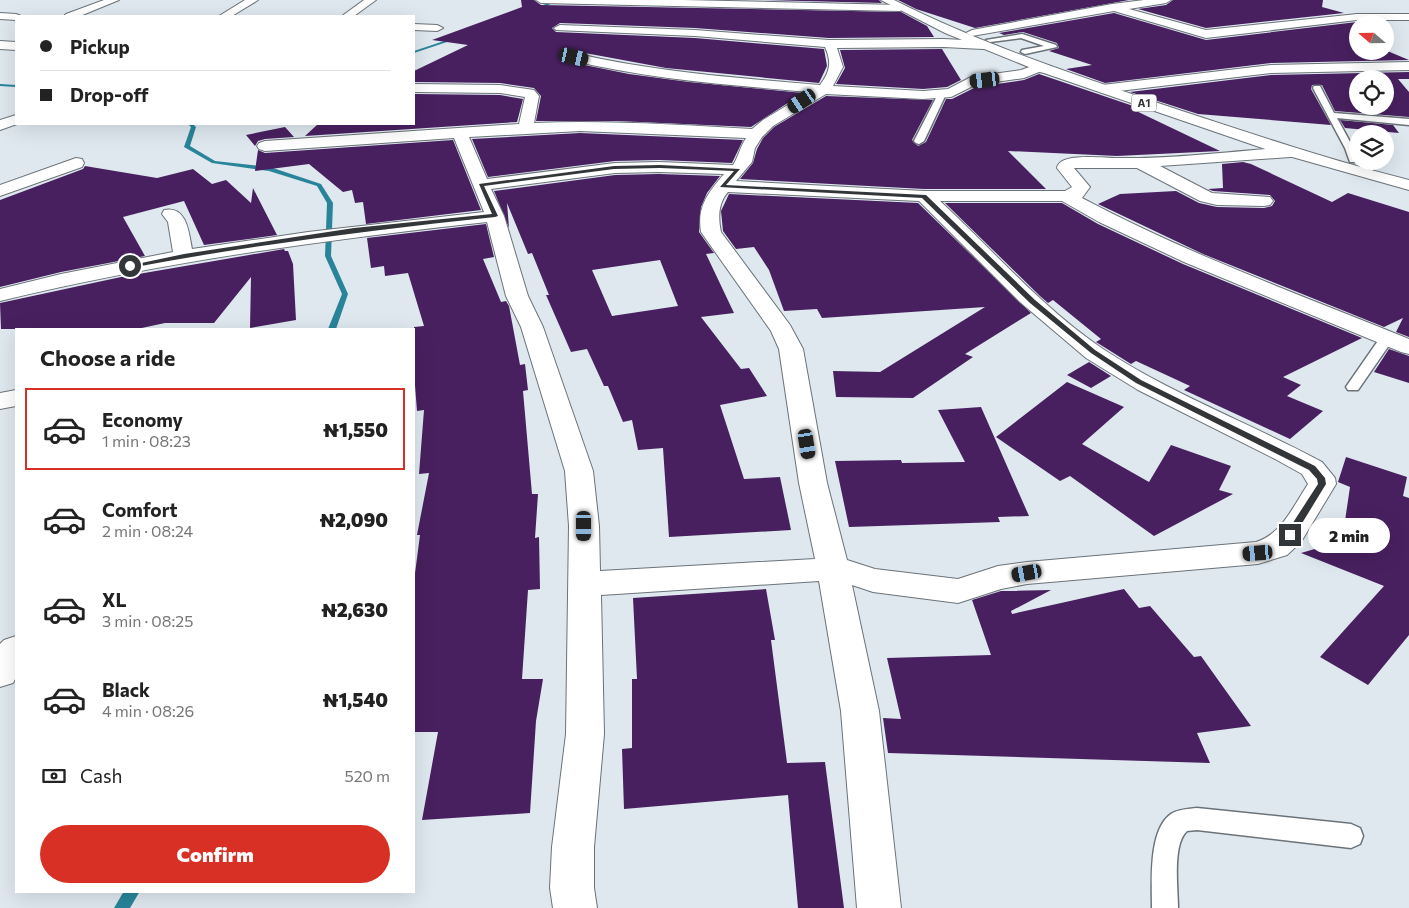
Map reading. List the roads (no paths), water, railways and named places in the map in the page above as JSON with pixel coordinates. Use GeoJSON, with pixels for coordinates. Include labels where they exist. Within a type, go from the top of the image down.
{"type":"FeatureCollection","features":[{"type":"Feature","properties":{"kind":"main road"},"geometry":{"type":"LineString","coordinates":[[73,15],[114,0]]}},
{"type":"Feature","properties":{"kind":"main road"},"geometry":{"type":"LineString","coordinates":[[227,15],[253,0]]}},
{"type":"Feature","properties":{"kind":"main road"},"geometry":{"type":"LineString","coordinates":[[348,15],[371,0]]}},
{"type":"Feature","properties":{"kind":"main road"},"geometry":{"type":"LineString","coordinates":[[541,0],[902,4]]}},
{"type":"Feature","properties":{"kind":"main road","name":"A1"},"geometry":{"type":"LineString","coordinates":[[886,0],[902,4],[972,33],[1045,70],[1290,152],[1409,185]]}},
{"type":"Feature","properties":{"kind":"main road"},"geometry":{"type":"LineString","coordinates":[[1099,0],[1206,34]]}},
{"type":"Feature","properties":{"kind":"main road"},"geometry":{"type":"LineString","coordinates":[[972,33],[1116,6],[1166,0]]}},
{"type":"Feature","properties":{"kind":"main road","name":"A1"},"geometry":{"type":"LineString","coordinates":[[902,4],[930,23],[987,42],[1025,52],[1349,159]]}},
{"type":"Feature","properties":{"kind":"main road"},"geometry":{"type":"LineString","coordinates":[[0,16],[15,16]]}},
{"type":"Feature","properties":{"kind":"main road"},"geometry":{"type":"LineString","coordinates":[[1169,37],[1357,17],[1409,17]]}},
{"type":"Feature","properties":{"kind":"main road"},"geometry":{"type":"LineString","coordinates":[[415,27],[437,28]]}},
{"type":"Feature","properties":{"kind":"main road"},"geometry":{"type":"LineString","coordinates":[[560,28],[695,33],[828,44],[987,42]]}},
{"type":"Feature","properties":{"kind":"main road"},"geometry":{"type":"LineString","coordinates":[[828,44],[836,56],[838,65],[834,76],[824,89],[768,123],[756,134],[747,148],[744,162],[712,203],[708,217],[711,232],[782,330],[790,349],[798,385],[813,483],[833,569],[860,711],[879,908]]}},
{"type":"Feature","properties":{"kind":"main road"},"geometry":{"type":"LineString","coordinates":[[0,45],[15,46]]}},
{"type":"Feature","properties":{"kind":"main road"},"geometry":{"type":"LineString","coordinates":[[574,57],[621,68],[658,73],[843,91],[942,94],[951,93],[971,81],[1024,74],[1038,68],[1045,70]]}},
{"type":"Feature","properties":{"kind":"main road"},"geometry":{"type":"LineString","coordinates":[[1102,89],[1271,69],[1409,66]]}},
{"type":"Feature","properties":{"kind":"main road"},"geometry":{"type":"LineString","coordinates":[[415,88],[500,89],[529,93],[532,96],[526,128]]}},
{"type":"Feature","properties":{"kind":"main road"},"geometry":{"type":"LineString","coordinates":[[0,125],[15,119]]}},
{"type":"Feature","properties":{"kind":"main road"},"geometry":{"type":"LineString","coordinates":[[265,146],[526,128],[624,127],[756,134]]}},
{"type":"Feature","properties":{"kind":"main road"},"geometry":{"type":"LineString","coordinates":[[460,133],[466,152],[495,216],[517,296],[532,327],[579,470],[584,526],[585,734],[573,847],[572,888],[575,908]]}},
{"type":"Feature","properties":{"kind":"main road"},"geometry":{"type":"LineString","coordinates":[[481,185],[614,168],[660,167],[730,178],[924,196],[1065,196],[1076,194],[1081,187],[1065,168],[1065,165],[1074,162],[1140,163],[1290,152]]}},
{"type":"Feature","properties":{"kind":"main road"},"geometry":{"type":"LineString","coordinates":[[0,191],[76,163]]}},
{"type":"Feature","properties":{"kind":"main road"},"geometry":{"type":"LineString","coordinates":[[1140,163],[1206,197],[1218,200],[1264,201]]}},
{"type":"Feature","properties":{"kind":"main road","name":"A1"},"geometry":{"type":"LineString","coordinates":[[1393,170],[1409,174]]}},
{"type":"Feature","properties":{"kind":"main road"},"geometry":{"type":"LineString","coordinates":[[584,584],[833,569],[850,572],[873,580],[958,591],[998,578],[1027,573],[1258,553],[1276,546],[1290,535],[1322,484],[1321,478],[1316,473],[1302,462],[1139,381],[1093,352],[1032,301],[924,196]]}},
{"type":"Feature","properties":{"kind":"main road"},"geometry":{"type":"LineString","coordinates":[[1065,196],[1098,215],[1203,262],[1409,346]]}},
{"type":"Feature","properties":{"kind":"main road"},"geometry":{"type":"LineString","coordinates":[[171,214],[177,222],[184,256]]}},
{"type":"Feature","properties":{"kind":"main road"},"geometry":{"type":"LineString","coordinates":[[0,294],[184,256],[354,230],[495,216]]}},
{"type":"Feature","properties":{"kind":"main road"},"geometry":{"type":"LineString","coordinates":[[0,401],[15,398]]}},
{"type":"Feature","properties":{"kind":"lane"},"geometry":{"type":"LineString","coordinates":[[1006,37],[1040,49]]}},
{"type":"Feature","properties":{"kind":"lane"},"geometry":{"type":"LineString","coordinates":[[987,42],[1006,37],[1027,37],[1052,47],[1025,52]]}},
{"type":"Feature","properties":{"kind":"lane"},"geometry":{"type":"LineString","coordinates":[[1317,88],[1342,137],[1349,144]]}},
{"type":"Feature","properties":{"kind":"lane"},"geometry":{"type":"LineString","coordinates":[[919,140],[942,94]]}},
{"type":"Feature","properties":{"kind":"lane"},"geometry":{"type":"LineString","coordinates":[[1332,115],[1409,122]]}},
{"type":"Feature","properties":{"kind":"lane"},"geometry":{"type":"LineString","coordinates":[[1353,386],[1387,338]]}},
{"type":"Feature","properties":{"kind":"lane"},"geometry":{"type":"LineString","coordinates":[[1165,908],[1166,848],[1170,832],[1180,821],[1197,819],[1352,836]]}},
{"type":"Feature","properties":{"kind":"waterway"},"geometry":{"type":"LineString","coordinates":[[535,10],[557,0]]}},
{"type":"Feature","properties":{"kind":"waterway"},"geometry":{"type":"LineString","coordinates":[[415,52],[457,38]]}},
{"type":"Feature","properties":{"kind":"waterway"},"geometry":{"type":"LineString","coordinates":[[0,85],[15,86]]}},
{"type":"Feature","properties":{"kind":"waterway"},"geometry":{"type":"LineString","coordinates":[[191,125],[194,127],[187,147],[214,162],[270,169],[319,185],[330,203],[328,256],[345,294],[332,328]]}},
{"type":"Feature","properties":{"kind":"waterway"},"geometry":{"type":"LineString","coordinates":[[121,908],[132,893]]}}]}
